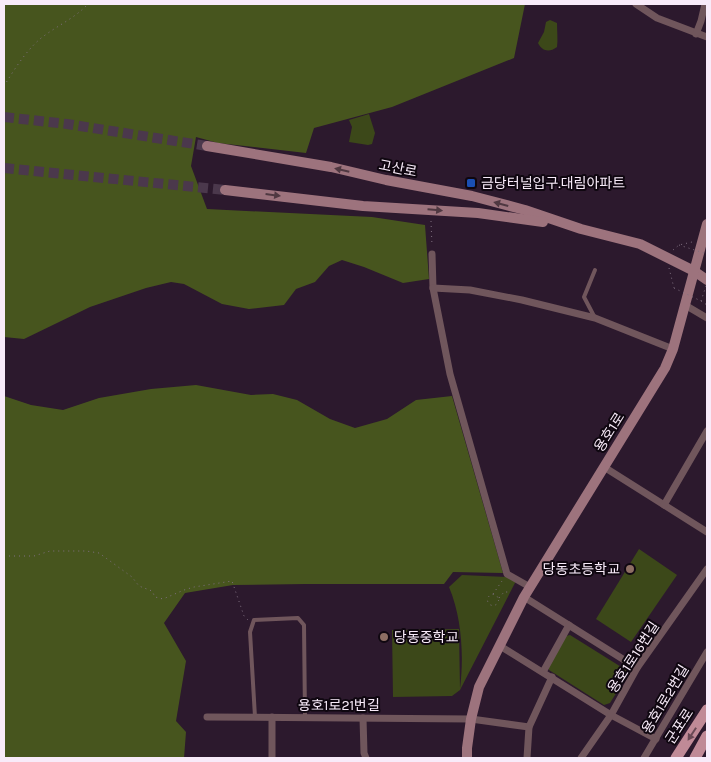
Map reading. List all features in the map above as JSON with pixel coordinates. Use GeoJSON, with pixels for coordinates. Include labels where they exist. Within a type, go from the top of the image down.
{"type":"FeatureCollection","features":[{"type":"Feature","properties":{"kind":"main road","name":"군포로"},"geometry":{"type":"LineString","coordinates":[[676,758],[707,710]]}},
{"type":"Feature","properties":{"kind":"main road"},"geometry":{"type":"LineString","coordinates":[[695,758],[707,736]]}},
{"type":"Feature","properties":{"kind":"street"},"geometry":{"type":"LineString","coordinates":[[636,4],[657,18],[707,37]]}},
{"type":"Feature","properties":{"kind":"street"},"geometry":{"type":"LineString","coordinates":[[696,34],[705,4]]}},
{"type":"Feature","properties":{"kind":"street","name":"고산로"},"geometry":{"type":"LineString","coordinates":[[207,146],[332,167],[386,180],[472,196],[526,210],[581,229]]}},
{"type":"Feature","properties":{"kind":"street","name":"고산로"},"geometry":{"type":"LineString","coordinates":[[225,190],[363,206],[524,218],[581,229],[640,244],[694,271],[707,282]]}},
{"type":"Feature","properties":{"kind":"street","name":"용호1로"},"geometry":{"type":"LineString","coordinates":[[467,758],[471,719],[480,687],[524,597],[665,368],[707,224]]}},
{"type":"Feature","properties":{"kind":"street"},"geometry":{"type":"LineString","coordinates":[[432,254],[433,288],[450,374],[507,574],[530,587]]}},
{"type":"Feature","properties":{"kind":"street"},"geometry":{"type":"LineString","coordinates":[[433,288],[470,290],[522,300],[594,318],[672,349]]}},
{"type":"Feature","properties":{"kind":"street"},"geometry":{"type":"LineString","coordinates":[[684,305],[707,318]]}},
{"type":"Feature","properties":{"kind":"street"},"geometry":{"type":"LineString","coordinates":[[664,505],[707,434]]}},
{"type":"Feature","properties":{"kind":"street"},"geometry":{"type":"LineString","coordinates":[[604,467],[707,532]]}},
{"type":"Feature","properties":{"kind":"street","name":"용호1로16번길"},"geometry":{"type":"LineString","coordinates":[[581,758],[611,715],[637,668],[707,570]]}},
{"type":"Feature","properties":{"kind":"street"},"geometry":{"type":"LineString","coordinates":[[524,597],[637,668]]}},
{"type":"Feature","properties":{"kind":"street"},"geometry":{"type":"LineString","coordinates":[[543,672],[569,625]]}},
{"type":"Feature","properties":{"kind":"street"},"geometry":{"type":"LineString","coordinates":[[500,646],[611,715],[656,739]]}},
{"type":"Feature","properties":{"kind":"street","name":"용호1로2번길"},"geometry":{"type":"LineString","coordinates":[[644,758],[707,652]]}},
{"type":"Feature","properties":{"kind":"street"},"geometry":{"type":"LineString","coordinates":[[527,758],[529,727],[552,677]]}},
{"type":"Feature","properties":{"kind":"street","name":"용호1로21번길"},"geometry":{"type":"LineString","coordinates":[[207,717],[471,719],[529,727]]}},
{"type":"Feature","properties":{"kind":"street"},"geometry":{"type":"LineString","coordinates":[[272,717],[272,758]]}},
{"type":"Feature","properties":{"kind":"street"},"geometry":{"type":"LineString","coordinates":[[363,718],[364,753],[366,758]]}},
{"type":"Feature","properties":{"kind":"lane"},"geometry":{"type":"LineString","coordinates":[[594,318],[584,297],[595,270]]}},
{"type":"Feature","properties":{"kind":"lane"},"geometry":{"type":"LineString","coordinates":[[255,717],[250,632],[252,623],[254,620],[298,618],[304,625],[305,717]]}},
{"type":"Feature","properties":{"kind":"path"},"geometry":{"type":"LineString","coordinates":[[4,86],[18,64],[40,39],[78,14],[88,4]]}},
{"type":"Feature","properties":{"kind":"path"},"geometry":{"type":"LineString","coordinates":[[430,210],[432,254]]}},
{"type":"Feature","properties":{"kind":"path"},"geometry":{"type":"LineString","coordinates":[[703,240],[679,245],[707,254]]}},
{"type":"Feature","properties":{"kind":"path"},"geometry":{"type":"LineString","coordinates":[[666,257],[674,288],[707,305]]}},
{"type":"Feature","properties":{"kind":"path"},"geometry":{"type":"LineString","coordinates":[[701,301],[707,282]]}},
{"type":"Feature","properties":{"kind":"path"},"geometry":{"type":"LineString","coordinates":[[4,556],[34,556],[50,551],[99,553],[132,577],[139,586],[152,591],[155,597],[163,599],[189,588],[232,581],[244,616],[252,623]]}},
{"type":"Feature","properties":{"kind":"path"},"geometry":{"type":"LineString","coordinates":[[507,574],[493,594],[487,598],[488,604],[495,605],[504,592],[510,592]]}},
{"type":"Feature","properties":{"kind":"path"},"geometry":{"type":"LineString","coordinates":[[493,594],[498,599]]}},
{"type":"Feature","properties":{"kind":"green space"},"geometry":{"type":"Polygon","coordinates":[[[4,4],[525,4],[514,58],[392,107],[314,128],[306,153],[218,143],[196,137],[191,166],[207,209],[372,217],[425,225],[429,279],[403,283],[342,260],[329,266],[315,282],[296,289],[284,305],[249,309],[222,304],[184,284],[171,282],[146,288],[90,307],[24,339],[4,337],[4,4]]]}},
{"type":"Feature","properties":{"kind":"green space"},"geometry":{"type":"Polygon","coordinates":[[[550,20],[557,23],[557,47],[549,50],[544,49],[538,43],[544,32],[546,22],[550,20]]]}},
{"type":"Feature","properties":{"kind":"green space"},"geometry":{"type":"Polygon","coordinates":[[[369,114],[375,133],[372,144],[349,142],[352,127],[349,120],[369,114]]]}},
{"type":"Feature","properties":{"kind":"green space"},"geometry":{"type":"Polygon","coordinates":[[[196,385],[251,395],[273,394],[297,400],[330,419],[355,428],[387,419],[416,400],[452,396],[503,573],[453,572],[444,584],[233,585],[185,593],[164,623],[186,661],[176,721],[186,732],[184,758],[4,758],[4,396],[31,405],[63,410],[99,398],[151,389],[196,385]]]}},
{"type":"Feature","properties":{"kind":"green space"},"geometry":{"type":"Polygon","coordinates":[[[639,549],[677,575],[631,642],[596,619],[639,549]]]}},
{"type":"Feature","properties":{"kind":"green space"},"geometry":{"type":"Polygon","coordinates":[[[462,575],[507,577],[516,581],[460,690],[452,696],[393,697],[392,630],[459,629],[460,689],[462,664],[461,637],[457,611],[449,587],[462,575]]]}},
{"type":"Feature","properties":{"kind":"green space"},"geometry":{"type":"Polygon","coordinates":[[[570,635],[626,670],[627,676],[610,703],[604,705],[549,670],[548,667],[566,636],[570,635]]]}},
{"type":"Feature","properties":{"kind":"tunnel"},"geometry":{"type":"LineString","coordinates":[[4,117],[67,124],[207,146]]}},
{"type":"Feature","properties":{"kind":"tunnel"},"geometry":{"type":"LineString","coordinates":[[4,168],[225,190]]}},
{"type":"Feature","properties":{"kind":"place","name":"금당터널입구.대림아파트"},"geometry":{"type":"Point","coordinates":[471,183]}},
{"type":"Feature","properties":{"kind":"place","name":"당동초등학교"},"geometry":{"type":"Point","coordinates":[630,569]}},
{"type":"Feature","properties":{"kind":"place","name":"당동중학교"},"geometry":{"type":"Point","coordinates":[384,637]}}]}
